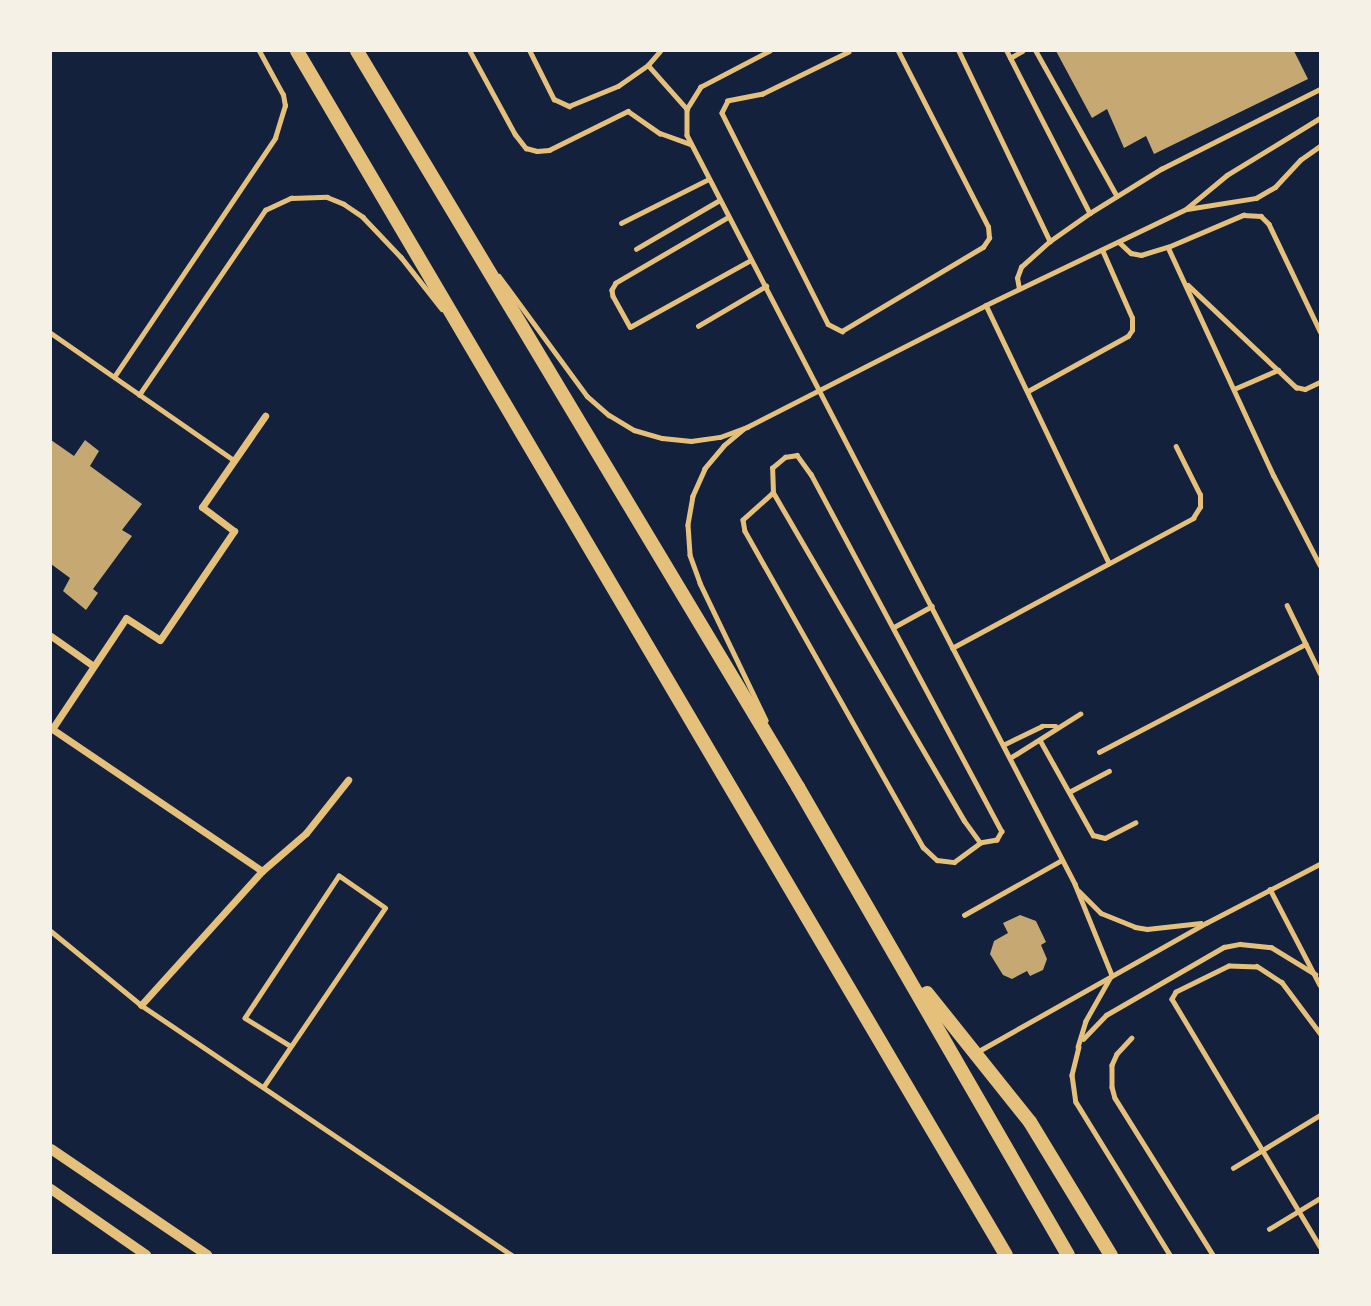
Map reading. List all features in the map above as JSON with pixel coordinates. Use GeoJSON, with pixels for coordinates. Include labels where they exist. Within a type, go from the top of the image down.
{"type":"FeatureCollection","features":[{"type":"Feature","properties":{"kind":"highway"},"geometry":{"type":"LineString","coordinates":[[297,51],[1006,1255]]}},
{"type":"Feature","properties":{"kind":"highway"},"geometry":{"type":"LineString","coordinates":[[356,51],[798,787],[1068,1255]]}},
{"type":"Feature","properties":{"kind":"highway"},"geometry":{"type":"LineString","coordinates":[[899,958],[1030,1122],[1111,1255]]}},
{"type":"Feature","properties":{"kind":"street"},"geometry":{"type":"LineString","coordinates":[[262,871],[52,729],[92,665],[126,618],[160,640],[234,531],[202,507],[265,416]]}},
{"type":"Feature","properties":{"kind":"street"},"geometry":{"type":"LineString","coordinates":[[51,636],[92,665]]}},
{"type":"Feature","properties":{"kind":"street"},"geometry":{"type":"LineString","coordinates":[[141,1006],[262,871],[306,833],[348,780]]}},
{"type":"Feature","properties":{"kind":"street"},"geometry":{"type":"LineString","coordinates":[[51,1149],[207,1255]]}},
{"type":"Feature","properties":{"kind":"street"},"geometry":{"type":"LineString","coordinates":[[51,1189],[146,1255]]}},
{"type":"Feature","properties":{"kind":"lane"},"geometry":{"type":"LineString","coordinates":[[114,377],[275,138],[285,106],[283,95],[259,51]]}},
{"type":"Feature","properties":{"kind":"lane"},"geometry":{"type":"LineString","coordinates":[[470,51],[515,134],[526,148],[549,150],[628,111],[660,133],[691,144]]}},
{"type":"Feature","properties":{"kind":"lane"},"geometry":{"type":"LineString","coordinates":[[530,51],[554,99],[569,106],[618,86],[649,65],[660,51]]}},
{"type":"Feature","properties":{"kind":"lane"},"geometry":{"type":"LineString","coordinates":[[770,51],[701,87],[687,109],[685,122],[691,144],[821,389],[1062,860],[1112,975]]}},
{"type":"Feature","properties":{"kind":"lane"},"geometry":{"type":"LineString","coordinates":[[847,51],[764,94],[728,101],[722,109],[723,118],[828,324],[837,330],[846,330],[983,247],[989,238],[988,227],[898,51]]}},
{"type":"Feature","properties":{"kind":"lane"},"geometry":{"type":"LineString","coordinates":[[959,51],[1051,240]]}},
{"type":"Feature","properties":{"kind":"lane"},"geometry":{"type":"LineString","coordinates":[[1007,51],[1090,213]]}},
{"type":"Feature","properties":{"kind":"lane"},"geometry":{"type":"LineString","coordinates":[[1010,58],[1021,51]]}},
{"type":"Feature","properties":{"kind":"lane"},"geometry":{"type":"LineString","coordinates":[[1036,51],[1117,196]]}},
{"type":"Feature","properties":{"kind":"lane"},"geometry":{"type":"LineString","coordinates":[[649,65],[687,109]]}},
{"type":"Feature","properties":{"kind":"lane"},"geometry":{"type":"LineString","coordinates":[[1019,289],[1017,278],[1021,267],[1051,240],[1090,213],[1161,169],[1320,89]]}},
{"type":"Feature","properties":{"kind":"lane"},"geometry":{"type":"LineString","coordinates":[[449,207],[587,396],[609,415],[634,430],[662,438],[681,440],[720,437],[1186,209],[1227,175],[1320,118]]}},
{"type":"Feature","properties":{"kind":"lane"},"geometry":{"type":"LineString","coordinates":[[1186,209],[1256,198],[1275,187],[1300,160],[1320,146]]}},
{"type":"Feature","properties":{"kind":"lane"},"geometry":{"type":"LineString","coordinates":[[621,223],[709,179]]}},
{"type":"Feature","properties":{"kind":"lane"},"geometry":{"type":"LineString","coordinates":[[139,394],[265,210],[291,198],[327,197],[344,204],[363,217],[401,257],[466,340]]}},
{"type":"Feature","properties":{"kind":"lane"},"geometry":{"type":"LineString","coordinates":[[636,249],[720,200]]}},
{"type":"Feature","properties":{"kind":"lane"},"geometry":{"type":"LineString","coordinates":[[1119,242],[1131,253],[1141,255],[1168,247],[1243,215],[1261,216],[1269,223],[1320,331]]}},
{"type":"Feature","properties":{"kind":"lane"},"geometry":{"type":"LineString","coordinates":[[729,217],[616,283],[612,290],[613,296],[630,327],[751,260]]}},
{"type":"Feature","properties":{"kind":"lane"},"geometry":{"type":"LineString","coordinates":[[1168,247],[1274,476],[1320,565]]}},
{"type":"Feature","properties":{"kind":"lane"},"geometry":{"type":"LineString","coordinates":[[1028,391],[1131,333],[1132,318],[1102,250]]}},
{"type":"Feature","properties":{"kind":"lane"},"geometry":{"type":"LineString","coordinates":[[1184,282],[1301,389],[1320,382]]}},
{"type":"Feature","properties":{"kind":"lane"},"geometry":{"type":"LineString","coordinates":[[698,326],[766,286]]}},
{"type":"Feature","properties":{"kind":"lane"},"geometry":{"type":"LineString","coordinates":[[986,305],[1109,563]]}},
{"type":"Feature","properties":{"kind":"lane"},"geometry":{"type":"LineString","coordinates":[[51,333],[234,460]]}},
{"type":"Feature","properties":{"kind":"lane"},"geometry":{"type":"LineString","coordinates":[[1234,389],[1278,370]]}},
{"type":"Feature","properties":{"kind":"lane"},"geometry":{"type":"LineString","coordinates":[[747,426],[724,446],[705,469],[693,496],[688,525],[690,555],[700,583],[798,787]]}},
{"type":"Feature","properties":{"kind":"lane"},"geometry":{"type":"LineString","coordinates":[[953,648],[1197,513],[1200,495],[1176,447]]}},
{"type":"Feature","properties":{"kind":"lane"},"geometry":{"type":"LineString","coordinates":[[773,493],[743,520],[745,531],[923,847],[937,860],[954,862],[980,843],[997,841],[1002,831],[811,474],[797,455],[785,457],[772,468],[773,493],[964,821],[980,843]]}},
{"type":"Feature","properties":{"kind":"lane"},"geometry":{"type":"LineString","coordinates":[[1286,605],[1320,673]]}},
{"type":"Feature","properties":{"kind":"lane"},"geometry":{"type":"LineString","coordinates":[[894,627],[932,606]]}},
{"type":"Feature","properties":{"kind":"lane"},"geometry":{"type":"LineString","coordinates":[[1099,752],[1306,644]]}},
{"type":"Feature","properties":{"kind":"lane"},"geometry":{"type":"LineString","coordinates":[[1009,758],[1040,740],[1056,726],[1080,714]]}},
{"type":"Feature","properties":{"kind":"lane"},"geometry":{"type":"LineString","coordinates":[[1003,745],[1042,726],[1056,726]]}},
{"type":"Feature","properties":{"kind":"lane"},"geometry":{"type":"LineString","coordinates":[[1040,740],[1096,837],[1104,838],[1135,822]]}},
{"type":"Feature","properties":{"kind":"lane"},"geometry":{"type":"LineString","coordinates":[[1069,792],[1109,771]]}},
{"type":"Feature","properties":{"kind":"lane"},"geometry":{"type":"LineString","coordinates":[[964,915],[1062,860]]}},
{"type":"Feature","properties":{"kind":"lane"},"geometry":{"type":"LineString","coordinates":[[975,1053],[1206,923],[1320,864]]}},
{"type":"Feature","properties":{"kind":"lane"},"geometry":{"type":"LineString","coordinates":[[264,1086],[289,1045],[385,908],[339,876],[245,1018],[289,1045]]}},
{"type":"Feature","properties":{"kind":"lane"},"geometry":{"type":"LineString","coordinates":[[1074,884],[1091,905],[1123,924],[1147,929],[1206,923]]}},
{"type":"Feature","properties":{"kind":"lane"},"geometry":{"type":"LineString","coordinates":[[1270,889],[1320,985]]}},
{"type":"Feature","properties":{"kind":"lane"},"geometry":{"type":"LineString","coordinates":[[51,931],[141,1006],[264,1086],[512,1255]]}},
{"type":"Feature","properties":{"kind":"lane"},"geometry":{"type":"LineString","coordinates":[[1078,1047],[1094,1024],[1105,1015],[1224,947],[1240,944],[1270,947],[1315,974]]}},
{"type":"Feature","properties":{"kind":"lane"},"geometry":{"type":"LineString","coordinates":[[1320,1034],[1282,983],[1258,967],[1229,966],[1173,995],[1173,1002],[1320,1246]]}},
{"type":"Feature","properties":{"kind":"lane"},"geometry":{"type":"LineString","coordinates":[[1112,975],[1086,1021],[1078,1047],[1072,1075],[1076,1102],[1170,1255]]}},
{"type":"Feature","properties":{"kind":"lane"},"geometry":{"type":"LineString","coordinates":[[1132,1038],[1117,1054],[1112,1065],[1111,1087],[1115,1098],[1213,1255]]}},
{"type":"Feature","properties":{"kind":"lane"},"geometry":{"type":"LineString","coordinates":[[1233,1168],[1320,1115]]}},
{"type":"Feature","properties":{"kind":"lane"},"geometry":{"type":"LineString","coordinates":[[1269,1229],[1320,1198]]}},
{"type":"Feature","properties":{"kind":"building"},"geometry":{"type":"Polygon","coordinates":[[[1056,51],[1294,51],[1308,79],[1154,154],[1146,136],[1124,148],[1107,109],[1092,118],[1056,51]]]}},
{"type":"Feature","properties":{"kind":"building"},"geometry":{"type":"Polygon","coordinates":[[[51,440],[74,456],[85,440],[99,451],[90,466],[142,504],[122,530],[132,536],[93,589],[98,593],[86,610],[63,591],[70,578],[51,564],[51,440]]]}},
{"type":"Feature","properties":{"kind":"building"},"geometry":{"type":"Polygon","coordinates":[[[1020,915],[1036,921],[1046,942],[1041,945],[1047,959],[1043,970],[1030,976],[1027,971],[1012,979],[1003,975],[990,954],[994,941],[1008,933],[1003,923],[1020,915]]]}}]}
